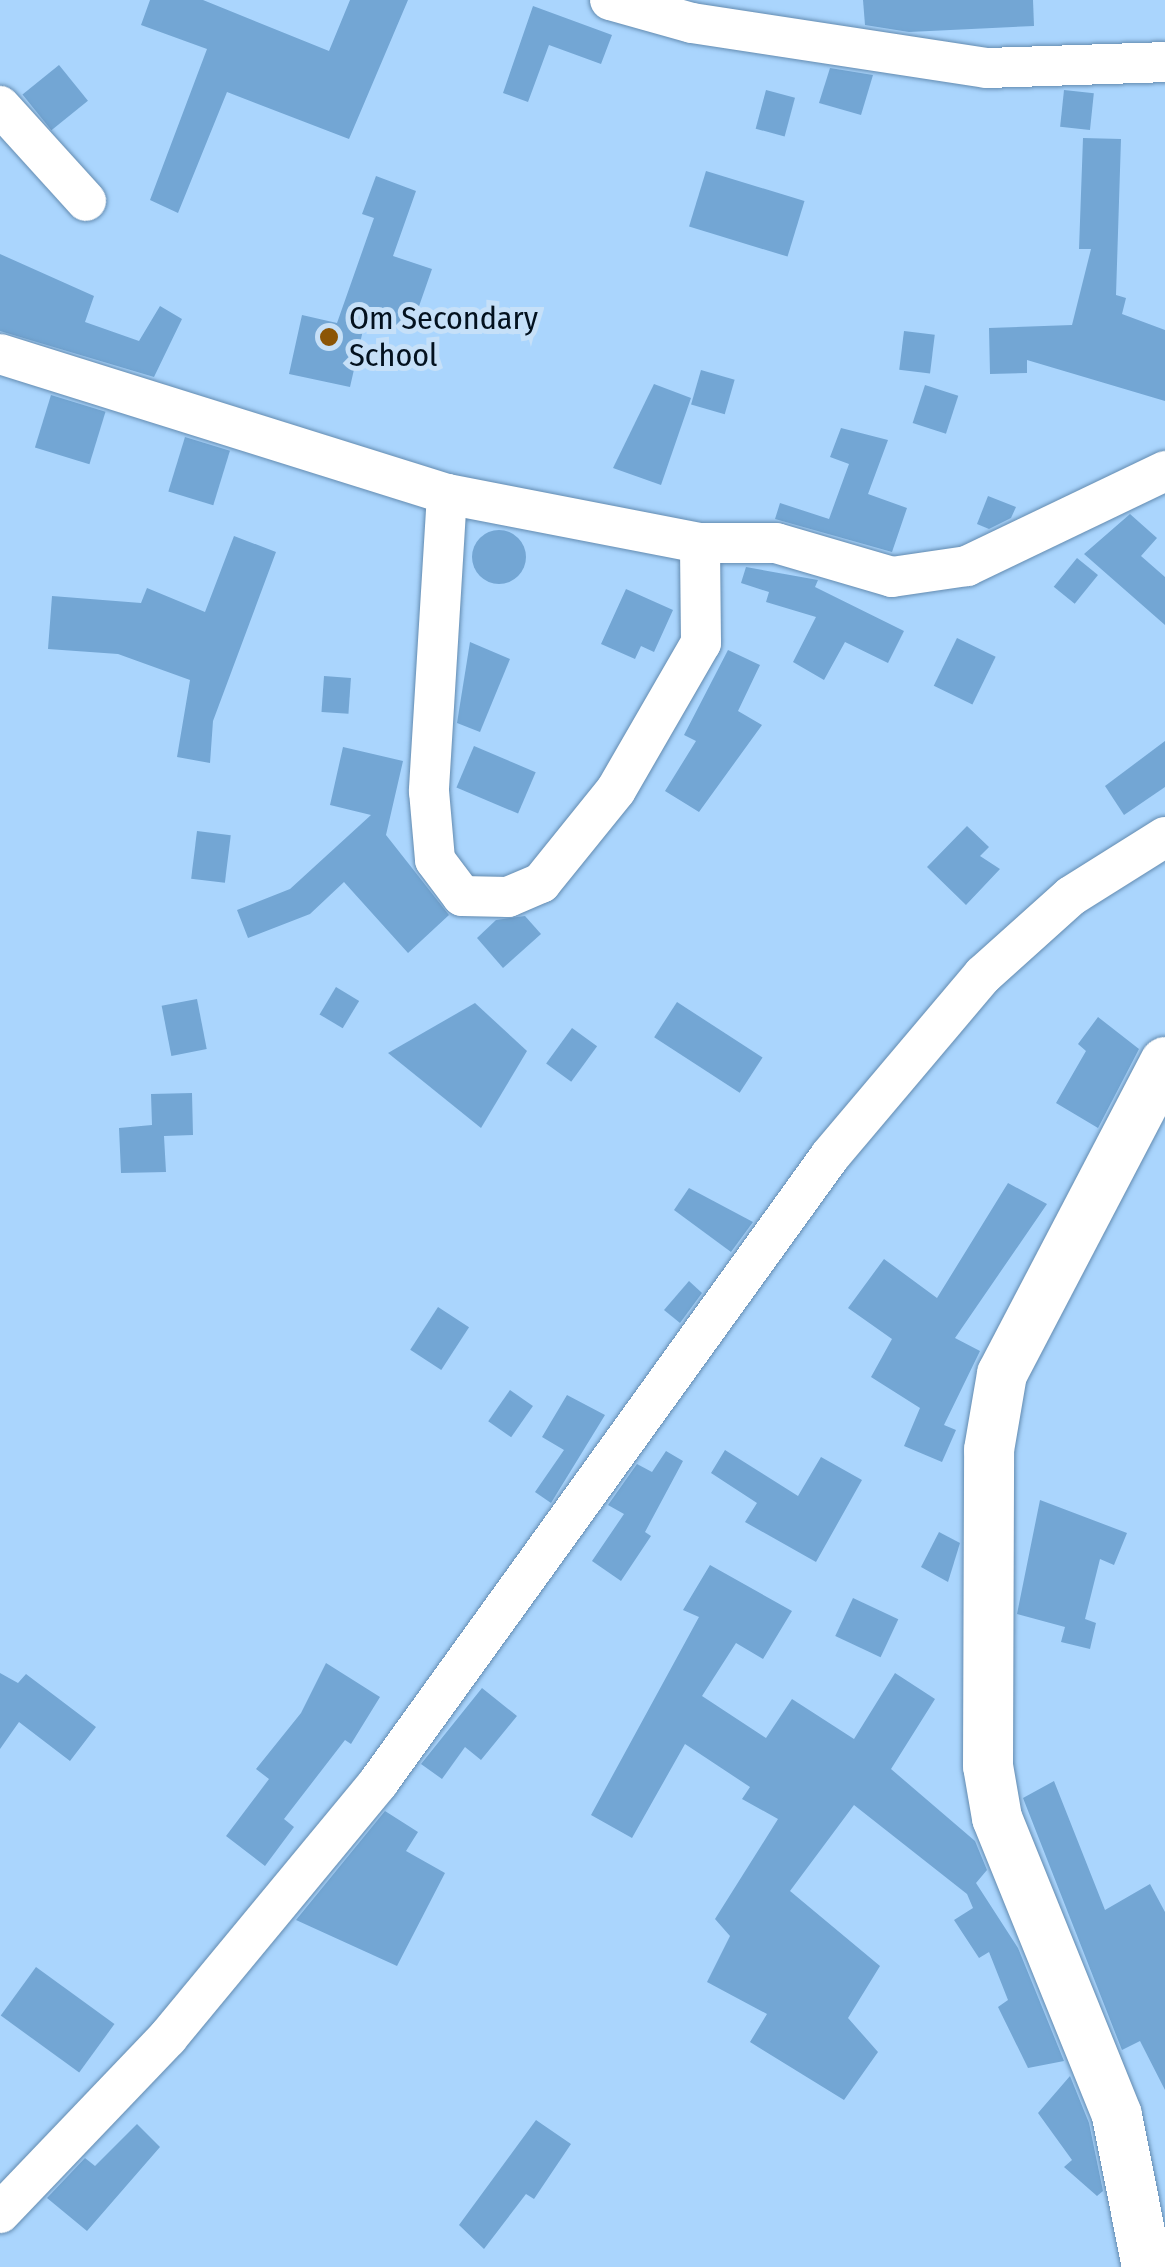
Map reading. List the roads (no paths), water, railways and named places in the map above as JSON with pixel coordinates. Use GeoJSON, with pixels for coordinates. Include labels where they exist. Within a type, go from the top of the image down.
{"type":"FeatureCollection","features":[{"type":"Feature","properties":{"kind":"street"},"geometry":{"type":"LineString","coordinates":[[610,0],[692,22],[987,68],[1165,62]]}},
{"type":"Feature","properties":{"kind":"street"},"geometry":{"type":"LineString","coordinates":[[0,106],[86,201]]}},
{"type":"Feature","properties":{"kind":"street"},"geometry":{"type":"LineString","coordinates":[[0,354],[447,494],[700,543],[776,543],[892,578],[920,577],[1056,530],[1165,471]]}},
{"type":"Feature","properties":{"kind":"street"},"geometry":{"type":"LineString","coordinates":[[447,494],[429,791],[435,860],[462,896],[508,897],[541,884],[616,790],[701,643],[700,543]]}},
{"type":"Feature","properties":{"kind":"street"},"geometry":{"type":"LineString","coordinates":[[0,2213],[168,2037],[378,1783],[830,1156],[984,974],[1070,896],[1165,837]]}},
{"type":"Feature","properties":{"kind":"street"},"geometry":{"type":"LineString","coordinates":[[1147,2267],[1116,2115],[997,1818],[988,1766],[989,1450],[1002,1374],[1165,1062]]}},
{"type":"Feature","properties":{"kind":"place","name":"Om Secondary School"},"geometry":{"type":"Point","coordinates":[329,337]}}]}
